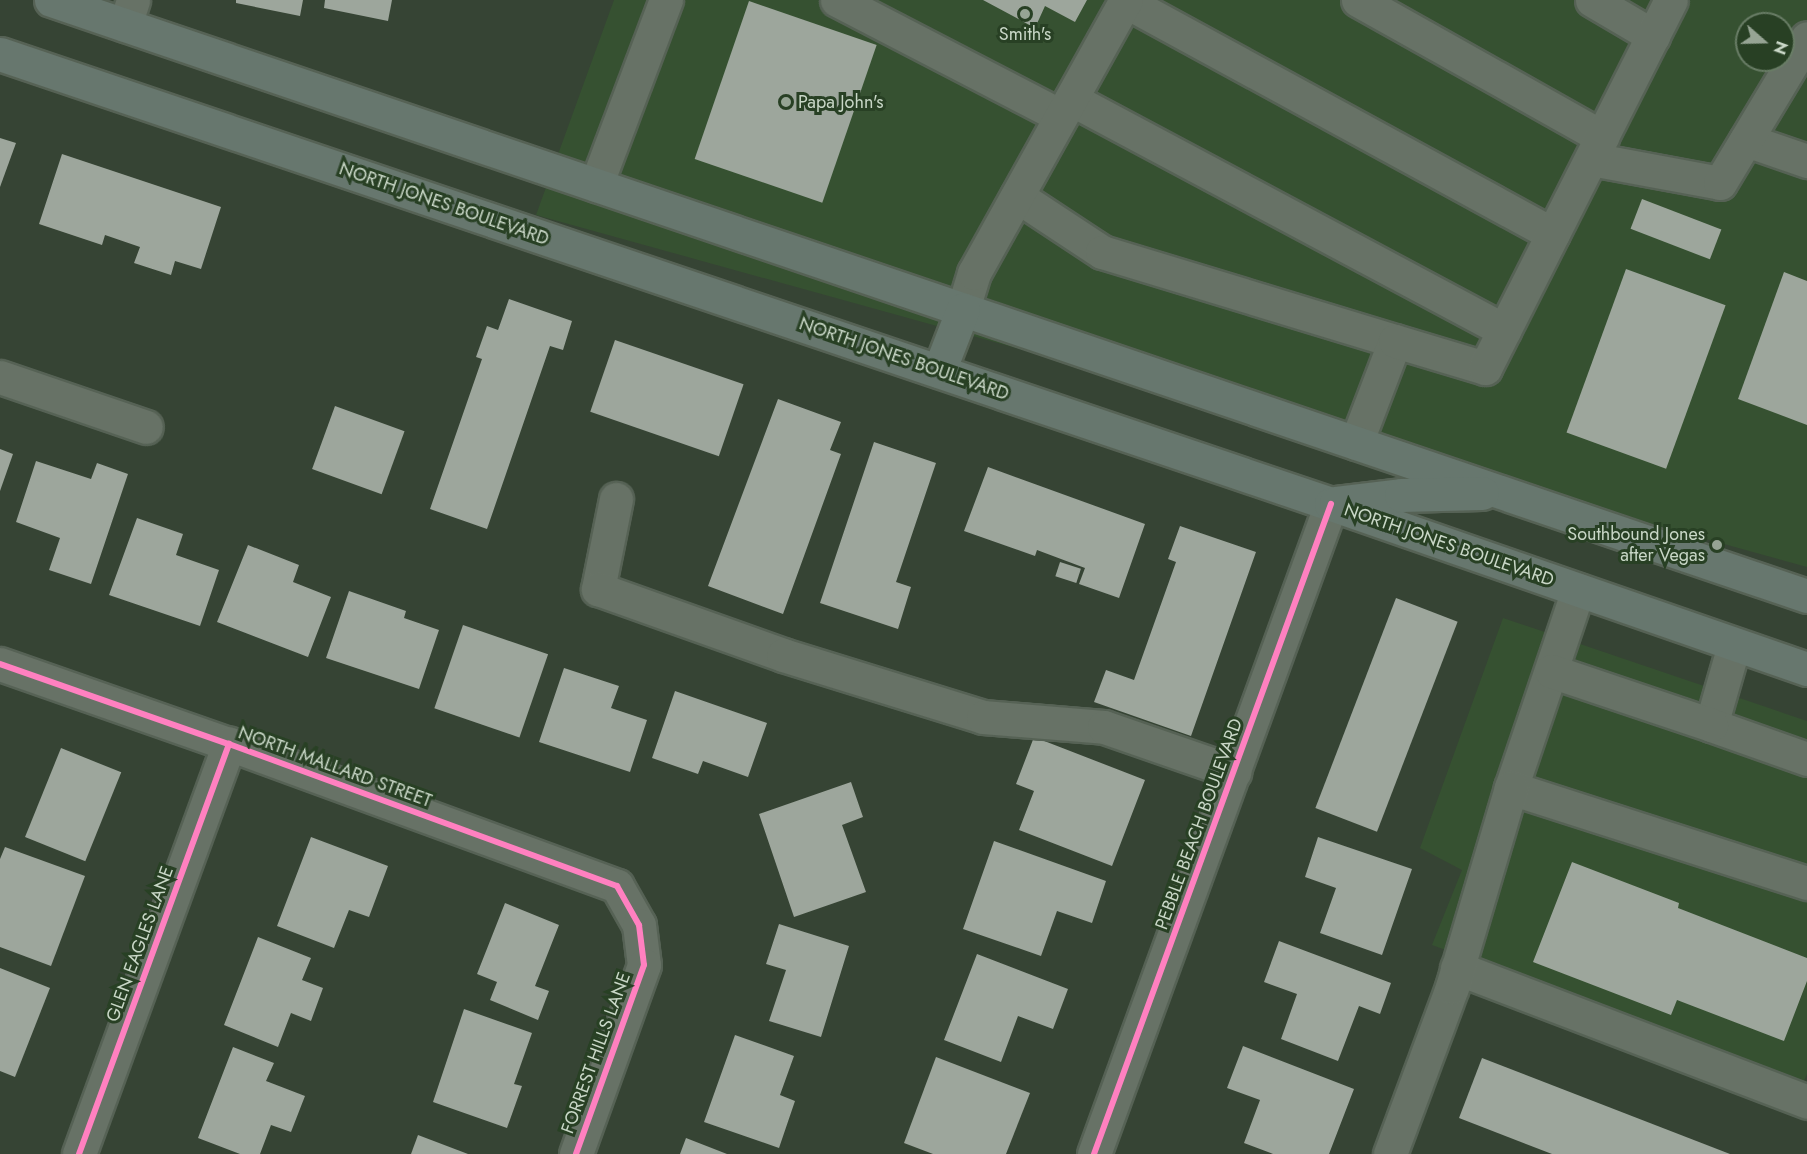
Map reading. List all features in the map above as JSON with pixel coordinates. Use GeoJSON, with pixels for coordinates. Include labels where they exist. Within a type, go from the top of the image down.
{"type":"FeatureCollection","features":[{"type":"Feature","properties":{"kind":"main road"},"geometry":{"type":"LineString","coordinates":[[51,0],[129,12],[596,185],[1807,596]]}},
{"type":"Feature","properties":{"kind":"main road","name":"NORTH JONES BOULEVARD"},"geometry":{"type":"LineString","coordinates":[[0,54],[1331,504],[1807,669]]}},
{"type":"Feature","properties":{"kind":"main road"},"geometry":{"type":"LineString","coordinates":[[939,371],[963,309]]}},
{"type":"Feature","properties":{"kind":"main road"},"geometry":{"type":"LineString","coordinates":[[1331,504],[1401,495],[1505,493]]}},
{"type":"Feature","properties":{"kind":"street"},"geometry":{"type":"LineString","coordinates":[[596,185],[666,0]]}},
{"type":"Feature","properties":{"kind":"street"},"geometry":{"type":"LineString","coordinates":[[837,0],[1066,108],[1504,330]]}},
{"type":"Feature","properties":{"kind":"street"},"geometry":{"type":"LineString","coordinates":[[1358,0],[1597,148],[1720,183],[1807,38]]}},
{"type":"Feature","properties":{"kind":"street"},"geometry":{"type":"LineString","coordinates":[[1592,0],[1653,36]]}},
{"type":"Feature","properties":{"kind":"street"},"geometry":{"type":"LineString","coordinates":[[1017,196],[1102,252],[1485,368],[1671,0]]}},
{"type":"Feature","properties":{"kind":"street"},"geometry":{"type":"LineString","coordinates":[[963,309],[974,273],[1126,1],[1553,234]]}},
{"type":"Feature","properties":{"kind":"street"},"geometry":{"type":"LineString","coordinates":[[1746,140],[1807,160]]}},
{"type":"Feature","properties":{"kind":"street"},"geometry":{"type":"LineString","coordinates":[[1356,443],[1395,341]]}},
{"type":"Feature","properties":{"kind":"street"},"geometry":{"type":"LineString","coordinates":[[0,377],[146,427]]}},
{"type":"Feature","properties":{"kind":"street"},"geometry":{"type":"LineString","coordinates":[[616,499],[598,589],[783,655],[983,717],[1104,726],[1234,772]]}},
{"type":"Feature","properties":{"kind":"street","name":"PEBBLE BEACH BOULEVARD"},"geometry":{"type":"LineString","coordinates":[[1094,1154],[1331,504]]}},
{"type":"Feature","properties":{"kind":"street"},"geometry":{"type":"LineString","coordinates":[[1390,1154],[1457,968],[1511,788],[1578,590]]}},
{"type":"Feature","properties":{"kind":"street"},"geometry":{"type":"LineString","coordinates":[[1711,725],[1734,645]]}},
{"type":"Feature","properties":{"kind":"street","name":"NORTH MALLARD STREET"},"geometry":{"type":"LineString","coordinates":[[0,664],[229,744],[617,886],[639,925]]}},
{"type":"Feature","properties":{"kind":"street"},"geometry":{"type":"LineString","coordinates":[[1551,671],[1807,759]]}},
{"type":"Feature","properties":{"kind":"street","name":"GLEN EAGLES LANE"},"geometry":{"type":"LineString","coordinates":[[79,1154],[229,744]]}},
{"type":"Feature","properties":{"kind":"street"},"geometry":{"type":"LineString","coordinates":[[1511,788],[1807,883]]}},
{"type":"Feature","properties":{"kind":"street","name":"FORREST HILLS LANE"},"geometry":{"type":"LineString","coordinates":[[576,1154],[644,965],[639,925]]}},
{"type":"Feature","properties":{"kind":"street"},"geometry":{"type":"LineString","coordinates":[[1457,968],[1807,1102]]}},
{"type":"Feature","properties":{"kind":"shaded area"},"geometry":{"type":"Polygon","coordinates":[[[614,0],[1807,0],[1807,567],[536,215],[614,0]]]}},
{"type":"Feature","properties":{"kind":"shaded area"},"geometry":{"type":"Polygon","coordinates":[[[1503,618],[1807,721],[1807,1074],[1804,1081],[1432,945],[1462,870],[1420,848],[1503,618]]]}},
{"type":"Feature","properties":{"kind":"building"},"geometry":{"type":"Polygon","coordinates":[[[236,0],[303,0],[300,16],[236,3],[236,0]]]}},
{"type":"Feature","properties":{"kind":"building"},"geometry":{"type":"Polygon","coordinates":[[[325,0],[392,0],[388,21],[324,8],[325,0]]]}},
{"type":"Feature","properties":{"kind":"building","name":"Smith's"},"geometry":{"type":"Polygon","coordinates":[[[983,0],[1087,0],[1075,22],[1045,6],[1035,28],[983,0]]]}},
{"type":"Feature","properties":{"kind":"building","name":"Papa John's"},"geometry":{"type":"Polygon","coordinates":[[[749,1],[877,45],[822,203],[695,159],[749,1]]]}},
{"type":"Feature","properties":{"kind":"building"},"geometry":{"type":"Polygon","coordinates":[[[0,138],[16,143],[0,187],[0,138]]]}},
{"type":"Feature","properties":{"kind":"building"},"geometry":{"type":"Polygon","coordinates":[[[62,154],[221,207],[201,269],[175,261],[171,275],[134,263],[140,247],[105,235],[102,245],[39,224],[62,154]]]}},
{"type":"Feature","properties":{"kind":"building"},"geometry":{"type":"Polygon","coordinates":[[[1642,199],[1721,229],[1710,259],[1631,229],[1642,199]]]}},
{"type":"Feature","properties":{"kind":"building"},"geometry":{"type":"Polygon","coordinates":[[[1626,269],[1726,305],[1666,469],[1566,433],[1626,269]]]}},
{"type":"Feature","properties":{"kind":"building"},"geometry":{"type":"Polygon","coordinates":[[[1784,272],[1807,281],[1807,425],[1738,399],[1784,272]]]}},
{"type":"Feature","properties":{"kind":"building"},"geometry":{"type":"Polygon","coordinates":[[[509,299],[572,321],[563,350],[550,346],[487,529],[430,509],[482,359],[476,357],[487,326],[498,330],[509,299]]]}},
{"type":"Feature","properties":{"kind":"building"},"geometry":{"type":"Polygon","coordinates":[[[615,340],[744,384],[719,456],[590,412],[615,340]]]}},
{"type":"Feature","properties":{"kind":"building"},"geometry":{"type":"Polygon","coordinates":[[[778,399],[841,422],[830,450],[841,454],[783,614],[708,586],[778,399]]]}},
{"type":"Feature","properties":{"kind":"building"},"geometry":{"type":"Polygon","coordinates":[[[335,406],[405,431],[382,494],[312,469],[335,406]]]}},
{"type":"Feature","properties":{"kind":"building"},"geometry":{"type":"Polygon","coordinates":[[[874,442],[936,463],[896,582],[911,587],[898,629],[820,603],[874,442]]]}},
{"type":"Feature","properties":{"kind":"building"},"geometry":{"type":"Polygon","coordinates":[[[0,449],[13,454],[0,491],[0,449]]]}},
{"type":"Feature","properties":{"kind":"building"},"geometry":{"type":"Polygon","coordinates":[[[36,461],[91,479],[97,463],[128,474],[91,584],[49,570],[60,538],[16,522],[36,461]]]}},
{"type":"Feature","properties":{"kind":"building"},"geometry":{"type":"Polygon","coordinates":[[[988,467],[1145,524],[1119,598],[1079,584],[1085,568],[1037,550],[1035,556],[964,531],[988,467]]]}},
{"type":"Feature","properties":{"kind":"building"},"geometry":{"type":"Polygon","coordinates":[[[137,518],[183,534],[176,555],[219,570],[200,626],[109,595],[137,518]]]}},
{"type":"Feature","properties":{"kind":"building"},"geometry":{"type":"Polygon","coordinates":[[[1180,526],[1256,552],[1191,736],[1094,702],[1106,670],[1134,680],[1176,562],[1168,559],[1180,526]]]}},
{"type":"Feature","properties":{"kind":"building"},"geometry":{"type":"Polygon","coordinates":[[[248,545],[299,565],[293,582],[331,597],[308,657],[217,622],[248,545]]]}},
{"type":"Feature","properties":{"kind":"building"},"geometry":{"type":"Polygon","coordinates":[[[1060,562],[1081,569],[1076,583],[1055,576],[1060,562]]]}},
{"type":"Feature","properties":{"kind":"building"},"geometry":{"type":"Polygon","coordinates":[[[349,591],[406,611],[404,618],[439,630],[419,689],[326,658],[349,591]]]}},
{"type":"Feature","properties":{"kind":"building"},"geometry":{"type":"Polygon","coordinates":[[[1396,598],[1458,622],[1377,832],[1315,808],[1396,598]]]}},
{"type":"Feature","properties":{"kind":"building"},"geometry":{"type":"Polygon","coordinates":[[[463,625],[548,654],[519,738],[434,708],[463,625]]]}},
{"type":"Feature","properties":{"kind":"building"},"geometry":{"type":"Polygon","coordinates":[[[564,668],[619,686],[611,708],[647,720],[630,772],[539,742],[564,668]]]}},
{"type":"Feature","properties":{"kind":"building"},"geometry":{"type":"Polygon","coordinates":[[[675,691],[767,723],[748,777],[703,761],[698,774],[652,758],[675,691]]]}},
{"type":"Feature","properties":{"kind":"building"},"geometry":{"type":"Polygon","coordinates":[[[1034,737],[1145,780],[1112,866],[1019,830],[1034,791],[1016,784],[1034,737]]]}},
{"type":"Feature","properties":{"kind":"building"},"geometry":{"type":"Polygon","coordinates":[[[61,748],[121,772],[85,861],[25,837],[61,748]]]}},
{"type":"Feature","properties":{"kind":"building"},"geometry":{"type":"Polygon","coordinates":[[[851,782],[863,817],[842,825],[866,892],[794,917],[759,814],[851,782]]]}},
{"type":"Feature","properties":{"kind":"building"},"geometry":{"type":"Polygon","coordinates":[[[311,837],[388,866],[369,917],[349,910],[334,948],[277,926],[311,837]]]}},
{"type":"Feature","properties":{"kind":"building"},"geometry":{"type":"Polygon","coordinates":[[[1318,837],[1412,869],[1382,955],[1320,933],[1336,888],[1305,877],[1318,837]]]}},
{"type":"Feature","properties":{"kind":"building"},"geometry":{"type":"Polygon","coordinates":[[[994,841],[1106,881],[1092,923],[1057,911],[1041,956],[963,929],[994,841]]]}},
{"type":"Feature","properties":{"kind":"building"},"geometry":{"type":"Polygon","coordinates":[[[5,847],[85,876],[51,966],[0,947],[0,859],[5,847]]]}},
{"type":"Feature","properties":{"kind":"building"},"geometry":{"type":"Polygon","coordinates":[[[1572,862],[1679,903],[1678,908],[1807,958],[1807,981],[1784,1041],[1677,1000],[1671,1015],[1533,962],[1572,862]]]}},
{"type":"Feature","properties":{"kind":"building"},"geometry":{"type":"Polygon","coordinates":[[[505,903],[559,925],[535,986],[549,991],[538,1020],[490,1000],[497,982],[477,974],[505,903]]]}},
{"type":"Feature","properties":{"kind":"building"},"geometry":{"type":"Polygon","coordinates":[[[779,924],[849,946],[821,1037],[769,1021],[786,970],[766,964],[779,924]]]}},
{"type":"Feature","properties":{"kind":"building"},"geometry":{"type":"Polygon","coordinates":[[[258,937],[311,958],[302,980],[323,988],[311,1021],[291,1013],[278,1047],[224,1025],[258,937]]]}},
{"type":"Feature","properties":{"kind":"building"},"geometry":{"type":"Polygon","coordinates":[[[1279,941],[1391,983],[1380,1014],[1359,1006],[1338,1061],[1281,1039],[1297,994],[1264,982],[1279,941]]]}},
{"type":"Feature","properties":{"kind":"building"},"geometry":{"type":"Polygon","coordinates":[[[977,954],[1068,989],[1053,1029],[1018,1016],[1001,1062],[944,1040],[977,954]]]}},
{"type":"Feature","properties":{"kind":"building"},"geometry":{"type":"Polygon","coordinates":[[[0,968],[50,988],[15,1077],[0,1071],[0,968]]]}},
{"type":"Feature","properties":{"kind":"building"},"geometry":{"type":"Polygon","coordinates":[[[464,1009],[532,1033],[514,1084],[522,1086],[507,1128],[433,1102],[464,1009]]]}},
{"type":"Feature","properties":{"kind":"building"},"geometry":{"type":"Polygon","coordinates":[[[735,1035],[794,1056],[780,1095],[795,1101],[779,1148],[704,1122],[735,1035]]]}},
{"type":"Feature","properties":{"kind":"building"},"geometry":{"type":"Polygon","coordinates":[[[1243,1046],[1354,1089],[1329,1154],[1273,1154],[1244,1143],[1260,1100],[1227,1088],[1243,1046]]]}},
{"type":"Feature","properties":{"kind":"building"},"geometry":{"type":"Polygon","coordinates":[[[233,1047],[274,1063],[266,1081],[305,1096],[291,1132],[271,1125],[260,1154],[240,1154],[198,1138],[233,1047]]]}},
{"type":"Feature","properties":{"kind":"building"},"geometry":{"type":"Polygon","coordinates":[[[936,1057],[1030,1093],[1006,1154],[933,1154],[904,1143],[936,1057]]]}},
{"type":"Feature","properties":{"kind":"building"},"geometry":{"type":"Polygon","coordinates":[[[1482,1058],[1730,1154],[1552,1154],[1459,1118],[1482,1058]]]}},
{"type":"Feature","properties":{"kind":"building"},"geometry":{"type":"Polygon","coordinates":[[[418,1135],[468,1154],[411,1154],[418,1135]]]}},
{"type":"Feature","properties":{"kind":"building"},"geometry":{"type":"Polygon","coordinates":[[[686,1138],[727,1154],[680,1154],[686,1138]]]}},
{"type":"Feature","properties":{"kind":"cycle path"},"geometry":{"type":"LineString","coordinates":[[1094,1154],[1331,504]]}},
{"type":"Feature","properties":{"kind":"cycle path"},"geometry":{"type":"LineString","coordinates":[[0,664],[229,744],[617,886],[639,925],[644,965],[576,1154]]}},
{"type":"Feature","properties":{"kind":"cycle path"},"geometry":{"type":"LineString","coordinates":[[79,1154],[229,744]]}},
{"type":"Feature","properties":{"kind":"place","name":"Smith's"},"geometry":{"type":"Point","coordinates":[1025,14]}},
{"type":"Feature","properties":{"kind":"place","name":"Papa John's"},"geometry":{"type":"Point","coordinates":[786,102]}},
{"type":"Feature","properties":{"kind":"place","name":"Southbound Jones after Vegas"},"geometry":{"type":"Point","coordinates":[1717,545]}}]}
